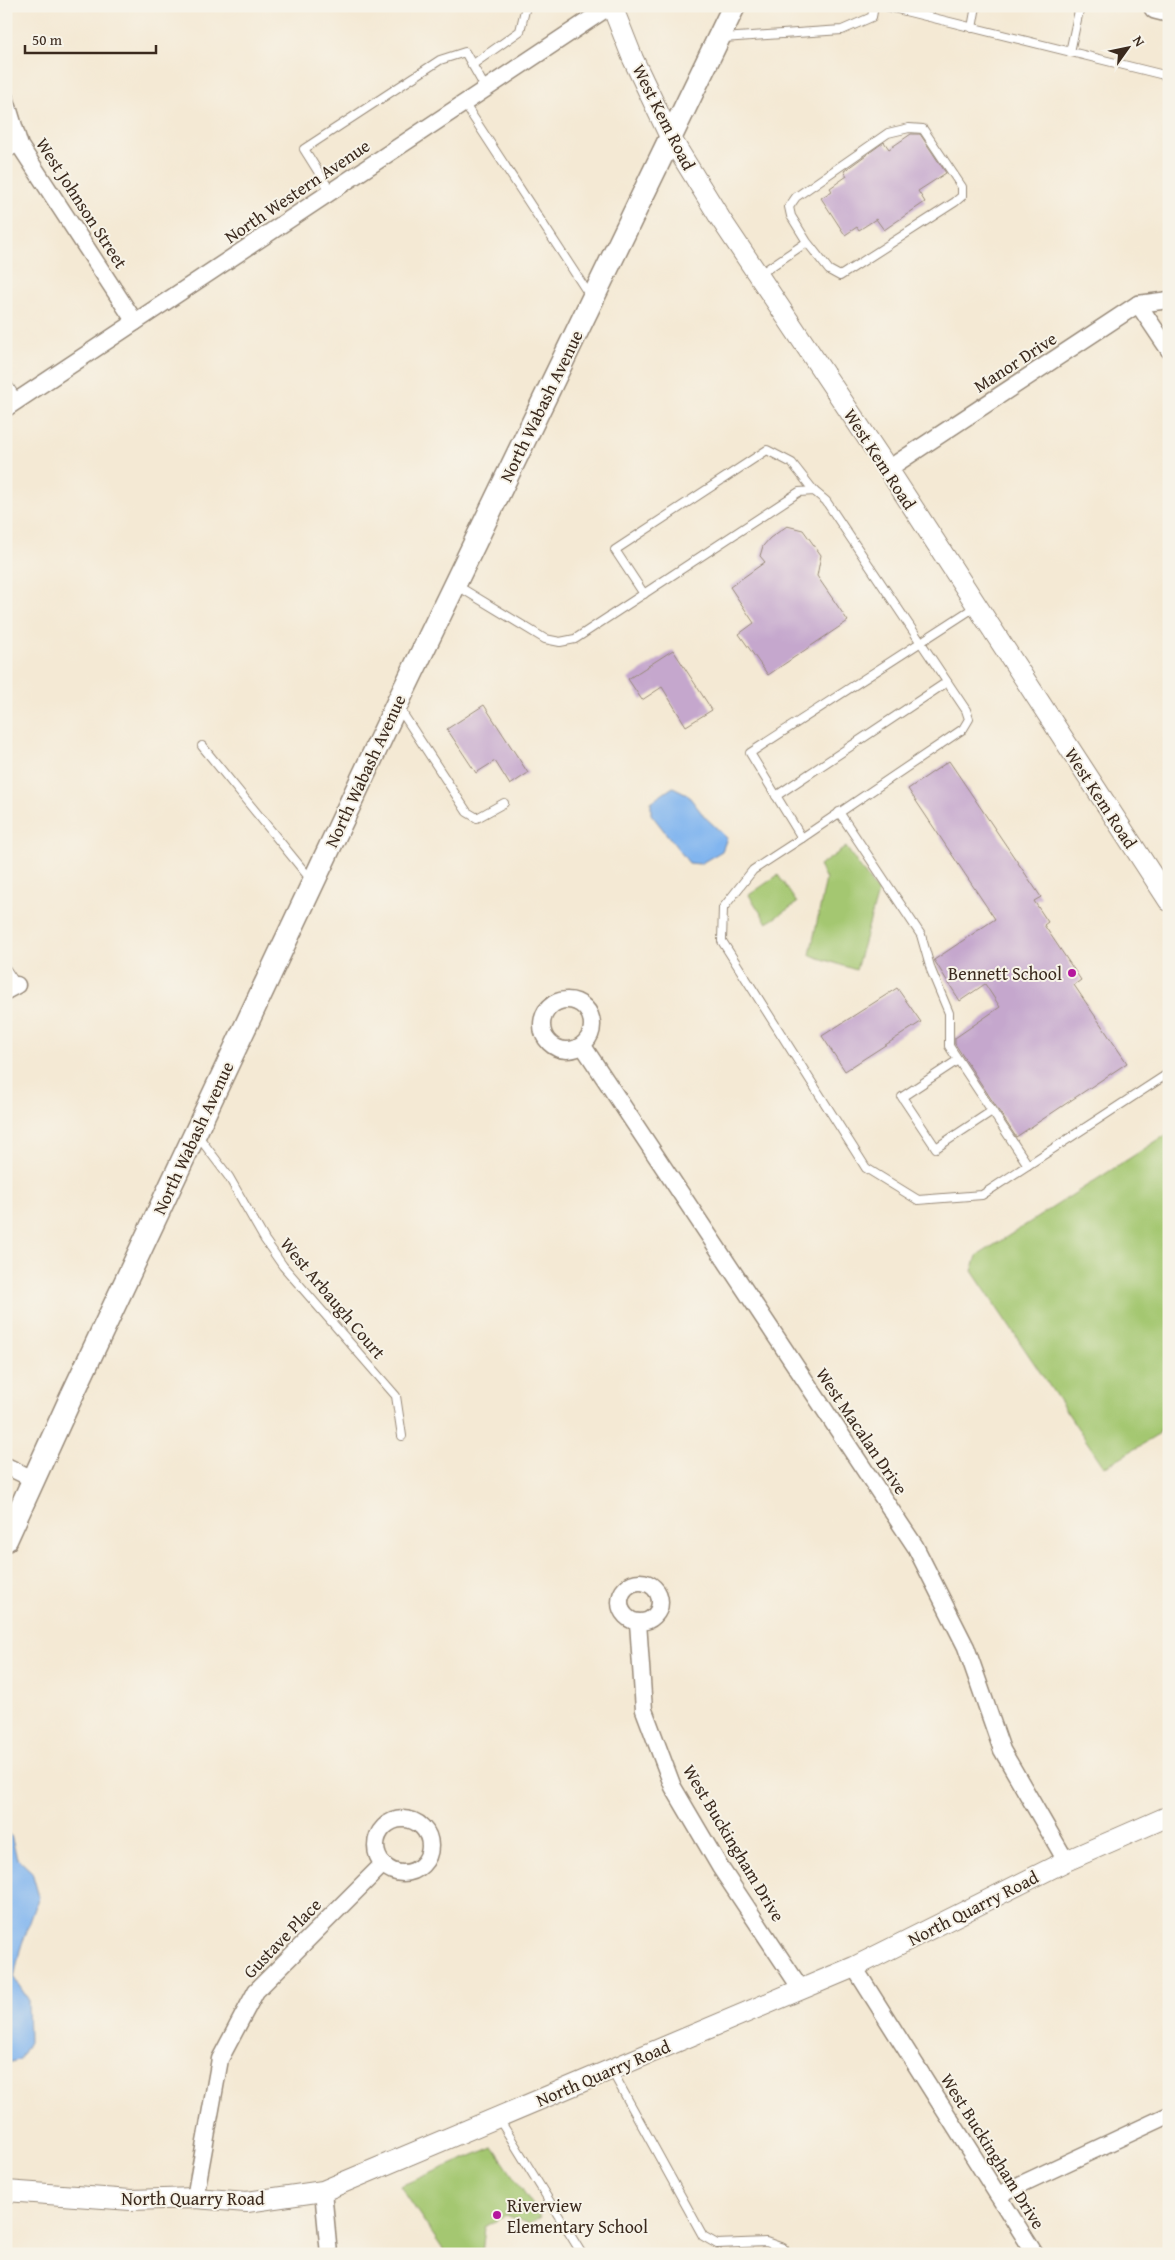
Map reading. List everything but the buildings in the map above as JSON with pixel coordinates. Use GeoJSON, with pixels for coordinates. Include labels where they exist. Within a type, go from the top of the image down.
{"type":"FeatureCollection","features":[{"type":"Feature","properties":{"kind":"highway"},"geometry":{"type":"LineString","coordinates":[[1157,6],[1169,9]]}},
{"type":"Feature","properties":{"kind":"main road","name":"North Wabash Avenue"},"geometry":{"type":"LineString","coordinates":[[6,1540],[397,704],[734,6]]}},
{"type":"Feature","properties":{"kind":"street","name":"North Western Avenue"},"geometry":{"type":"LineString","coordinates":[[12,404],[611,6]]}},
{"type":"Feature","properties":{"kind":"street","name":"West Kem Road"},"geometry":{"type":"LineString","coordinates":[[611,6],[633,59],[670,137],[758,275],[888,469],[1169,901]]}},
{"type":"Feature","properties":{"kind":"street","name":"West Johnson Street"},"geometry":{"type":"LineString","coordinates":[[6,100],[20,146],[135,322]]}},
{"type":"Feature","properties":{"kind":"street","name":"Manor Drive"},"geometry":{"type":"LineString","coordinates":[[888,469],[1138,304],[1169,300]]}},
{"type":"Feature","properties":{"kind":"street"},"geometry":{"type":"LineString","coordinates":[[1138,304],[1169,350]]}},
{"type":"Feature","properties":{"kind":"street","name":"West Macalan Drive"},"geometry":{"type":"LineString","coordinates":[[582,1046],[915,1546],[966,1647],[1002,1750],[1066,1861]]}},
{"type":"Feature","properties":{"kind":"street"},"geometry":{"type":"LineString","coordinates":[[6,1466],[33,1479]]}},
{"type":"Feature","properties":{"kind":"street","name":"West Buckingham Drive"},"geometry":{"type":"LineString","coordinates":[[638,1622],[644,1710],[673,1787],[720,1867],[801,1989]]}},
{"type":"Feature","properties":{"kind":"street","name":"North Quarry Road"},"geometry":{"type":"LineString","coordinates":[[6,2191],[131,2200],[195,2198],[247,2202],[323,2191],[854,1968],[1066,1861],[1169,1816]]}},
{"type":"Feature","properties":{"kind":"street","name":"Gustave Place"},"geometry":{"type":"LineString","coordinates":[[195,2198],[220,2059],[256,1991],[383,1864]]}},
{"type":"Feature","properties":{"kind":"street","name":"West Buckingham Drive"},"geometry":{"type":"LineString","coordinates":[[854,1968],[1034,2254]]}},
{"type":"Feature","properties":{"kind":"street"},"geometry":{"type":"LineString","coordinates":[[998,2195],[1169,2115]]}},
{"type":"Feature","properties":{"kind":"street"},"geometry":{"type":"LineString","coordinates":[[323,2191],[329,2254]]}},
{"type":"Feature","properties":{"kind":"lane"},"geometry":{"type":"LineString","coordinates":[[472,65],[520,31],[526,6]]}},
{"type":"Feature","properties":{"kind":"lane"},"geometry":{"type":"LineString","coordinates":[[719,38],[842,30],[872,17],[874,6]]}},
{"type":"Feature","properties":{"kind":"lane"},"geometry":{"type":"LineString","coordinates":[[885,6],[1164,75],[1169,74]]}},
{"type":"Feature","properties":{"kind":"lane"},"geometry":{"type":"LineString","coordinates":[[972,28],[976,6]]}},
{"type":"Feature","properties":{"kind":"lane"},"geometry":{"type":"LineString","coordinates":[[1070,52],[1080,6]]}},
{"type":"Feature","properties":{"kind":"lane"},"geometry":{"type":"LineString","coordinates":[[331,192],[304,150],[440,60],[465,52],[486,89]]}},
{"type":"Feature","properties":{"kind":"lane"},"geometry":{"type":"LineString","coordinates":[[464,103],[592,299]]}},
{"type":"Feature","properties":{"kind":"lane"},"geometry":{"type":"LineString","coordinates":[[909,128],[922,129],[962,187],[962,196],[955,202],[840,276],[830,270],[807,242],[791,216],[789,207],[796,197],[888,133],[909,128]]}},
{"type":"Feature","properties":{"kind":"lane"},"geometry":{"type":"LineString","coordinates":[[6,155],[20,146]]}},
{"type":"Feature","properties":{"kind":"lane"},"geometry":{"type":"LineString","coordinates":[[758,275],[807,242]]}},
{"type":"Feature","properties":{"kind":"lane"},"geometry":{"type":"LineString","coordinates":[[6,382],[12,404]]}},
{"type":"Feature","properties":{"kind":"lane"},"geometry":{"type":"LineString","coordinates":[[644,594],[615,550],[768,450],[792,464],[814,491],[826,501],[966,710],[969,719],[963,729],[753,870],[723,908],[722,941],[866,1168],[918,1200],[982,1195],[1169,1073]]}},
{"type":"Feature","properties":{"kind":"lane"},"geometry":{"type":"LineString","coordinates":[[454,584],[545,639],[560,642],[575,639],[799,492],[814,491]]}},
{"type":"Feature","properties":{"kind":"lane"},"geometry":{"type":"LineString","coordinates":[[802,838],[750,753],[976,607]]}},
{"type":"Feature","properties":{"kind":"lane"},"geometry":{"type":"LineString","coordinates":[[776,796],[947,682]]}},
{"type":"Feature","properties":{"kind":"lane"},"geometry":{"type":"LineString","coordinates":[[397,704],[467,812],[477,818],[504,803]]}},
{"type":"Feature","properties":{"kind":"lane"},"geometry":{"type":"LineString","coordinates":[[202,746],[313,882]]}},
{"type":"Feature","properties":{"kind":"lane"},"geometry":{"type":"LineString","coordinates":[[839,812],[921,935],[931,970],[949,1013],[949,1046],[1028,1165]]}},
{"type":"Feature","properties":{"kind":"lane"},"geometry":{"type":"LineString","coordinates":[[6,969],[11,988]]}},
{"type":"Feature","properties":{"kind":"lane"},"geometry":{"type":"LineString","coordinates":[[958,1060],[902,1097],[936,1148],[992,1111]]}},
{"type":"Feature","properties":{"kind":"lane","name":"West Arbaugh Court"},"geometry":{"type":"LineString","coordinates":[[196,1132],[229,1177],[265,1240],[283,1266],[396,1396],[402,1436]]}},
{"type":"Feature","properties":{"kind":"lane"},"geometry":{"type":"LineString","coordinates":[[610,2070],[703,2236],[717,2244],[766,2242],[782,2248],[789,2254]]}},
{"type":"Feature","properties":{"kind":"lane"},"geometry":{"type":"LineString","coordinates":[[498,2117],[582,2254]]}},
{"type":"Feature","properties":{"kind":"green space"},"geometry":{"type":"Polygon","coordinates":[[[846,847],[878,893],[856,970],[810,955],[826,879],[819,866],[846,847]]]}},
{"type":"Feature","properties":{"kind":"green space"},"geometry":{"type":"Polygon","coordinates":[[[778,875],[797,903],[767,923],[749,895],[778,875]]]}},
{"type":"Feature","properties":{"kind":"green space"},"geometry":{"type":"Polygon","coordinates":[[[1169,1133],[1169,1419],[1155,1437],[1104,1467],[972,1271],[977,1256],[1169,1133]]]}},
{"type":"Feature","properties":{"kind":"green space"},"geometry":{"type":"Polygon","coordinates":[[[493,2147],[541,2217],[529,2224],[506,2215],[485,2227],[482,2254],[446,2254],[400,2186],[493,2147]]]}},
{"type":"Feature","properties":{"kind":"water"},"geometry":{"type":"Polygon","coordinates":[[[673,787],[687,794],[704,816],[727,838],[722,851],[700,864],[689,863],[651,814],[651,802],[673,787]]]}},
{"type":"Feature","properties":{"kind":"water"},"geometry":{"type":"Polygon","coordinates":[[[6,1829],[11,1836],[17,1858],[32,1872],[39,1897],[20,1950],[14,1978],[28,1999],[29,2042],[19,2060],[6,2063],[6,1829]]]}},
{"type":"Feature","properties":{"kind":"place","name":"Bennett School"},"geometry":{"type":"Point","coordinates":[1072,973]}},
{"type":"Feature","properties":{"kind":"place","name":"Riverview Elementary School"},"geometry":{"type":"Point","coordinates":[497,2215]}}]}
